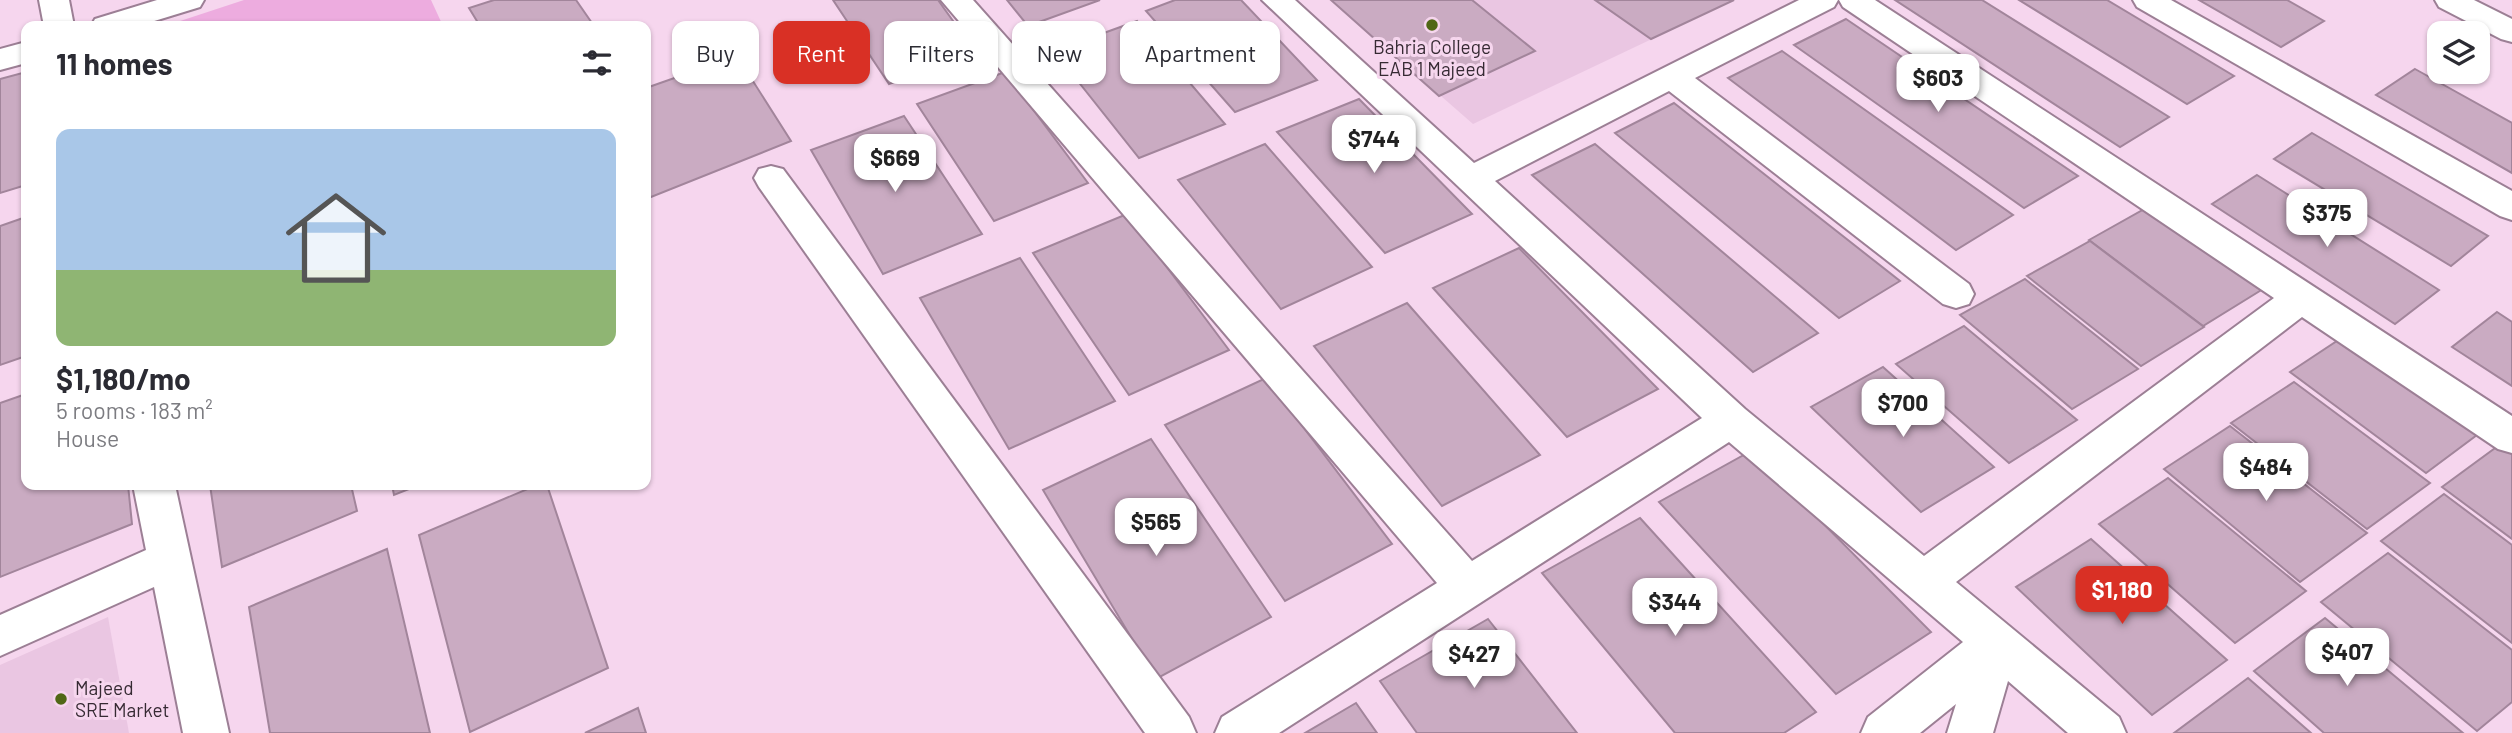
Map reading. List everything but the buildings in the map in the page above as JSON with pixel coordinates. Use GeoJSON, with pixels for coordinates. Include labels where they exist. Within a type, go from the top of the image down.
{"type":"FeatureCollection","features":[{"type":"Feature","properties":{"kind":"street"},"geometry":{"type":"LineString","coordinates":[[54,0],[58,21]]}},
{"type":"Feature","properties":{"kind":"street"},"geometry":{"type":"LineString","coordinates":[[122,21],[190,0]]}},
{"type":"Feature","properties":{"kind":"street"},"geometry":{"type":"LineString","coordinates":[[956,0],[1468,586]]}},
{"type":"Feature","properties":{"kind":"street"},"geometry":{"type":"LineString","coordinates":[[1277,0],[1731,420],[2103,733]]}},
{"type":"Feature","properties":{"kind":"street"},"geometry":{"type":"LineString","coordinates":[[1471,179],[1823,0]]}},
{"type":"Feature","properties":{"kind":"street"},"geometry":{"type":"LineString","coordinates":[[1854,0],[2512,438]]}},
{"type":"Feature","properties":{"kind":"street"},"geometry":{"type":"LineString","coordinates":[[2148,0],[2512,207]]}},
{"type":"Feature","properties":{"kind":"street"},"geometry":{"type":"LineString","coordinates":[[2450,0],[2512,32]]}},
{"type":"Feature","properties":{"kind":"street"},"geometry":{"type":"LineString","coordinates":[[0,60],[21,54]]}},
{"type":"Feature","properties":{"kind":"street"},"geometry":{"type":"LineString","coordinates":[[1673,78],[1956,294]]}},
{"type":"Feature","properties":{"kind":"street"},"geometry":{"type":"LineString","coordinates":[[771,177],[1173,733]]}},
{"type":"Feature","properties":{"kind":"street"},"geometry":{"type":"LineString","coordinates":[[1923,582],[2302,297]]}},
{"type":"Feature","properties":{"kind":"street"},"geometry":{"type":"LineString","coordinates":[[1238,733],[1731,420]]}},
{"type":"Feature","properties":{"kind":"street"},"geometry":{"type":"LineString","coordinates":[[155,490],[205,733]]}},
{"type":"Feature","properties":{"kind":"street"},"geometry":{"type":"LineString","coordinates":[[0,636],[169,560]]}},
{"type":"Feature","properties":{"kind":"street"},"geometry":{"type":"LineString","coordinates":[[1884,733],[1996,643]]}},
{"type":"Feature","properties":{"kind":"street"},"geometry":{"type":"LineString","coordinates":[[1970,733],[1996,643]]}},
{"type":"Feature","properties":{"kind":"shaded area"},"geometry":{"type":"Polygon","coordinates":[[[244,0],[431,0],[441,21],[180,21],[244,0]]]}},
{"type":"Feature","properties":{"kind":"shaded area"},"geometry":{"type":"Polygon","coordinates":[[[1331,0],[1734,0],[1473,124],[1331,0]]]}},
{"type":"Feature","properties":{"kind":"shaded area","name":"Majeed SRE Market"},"geometry":{"type":"Polygon","coordinates":[[[108,617],[129,733],[0,733],[0,665],[108,617]]]}},
{"type":"Feature","properties":{"kind":"place","name":"Bahria College EAB 1 Majeed"},"geometry":{"type":"Point","coordinates":[1432,25]}},
{"type":"Feature","properties":{"kind":"place","name":"Majeed SRE Market"},"geometry":{"type":"Point","coordinates":[61,699]}}]}
